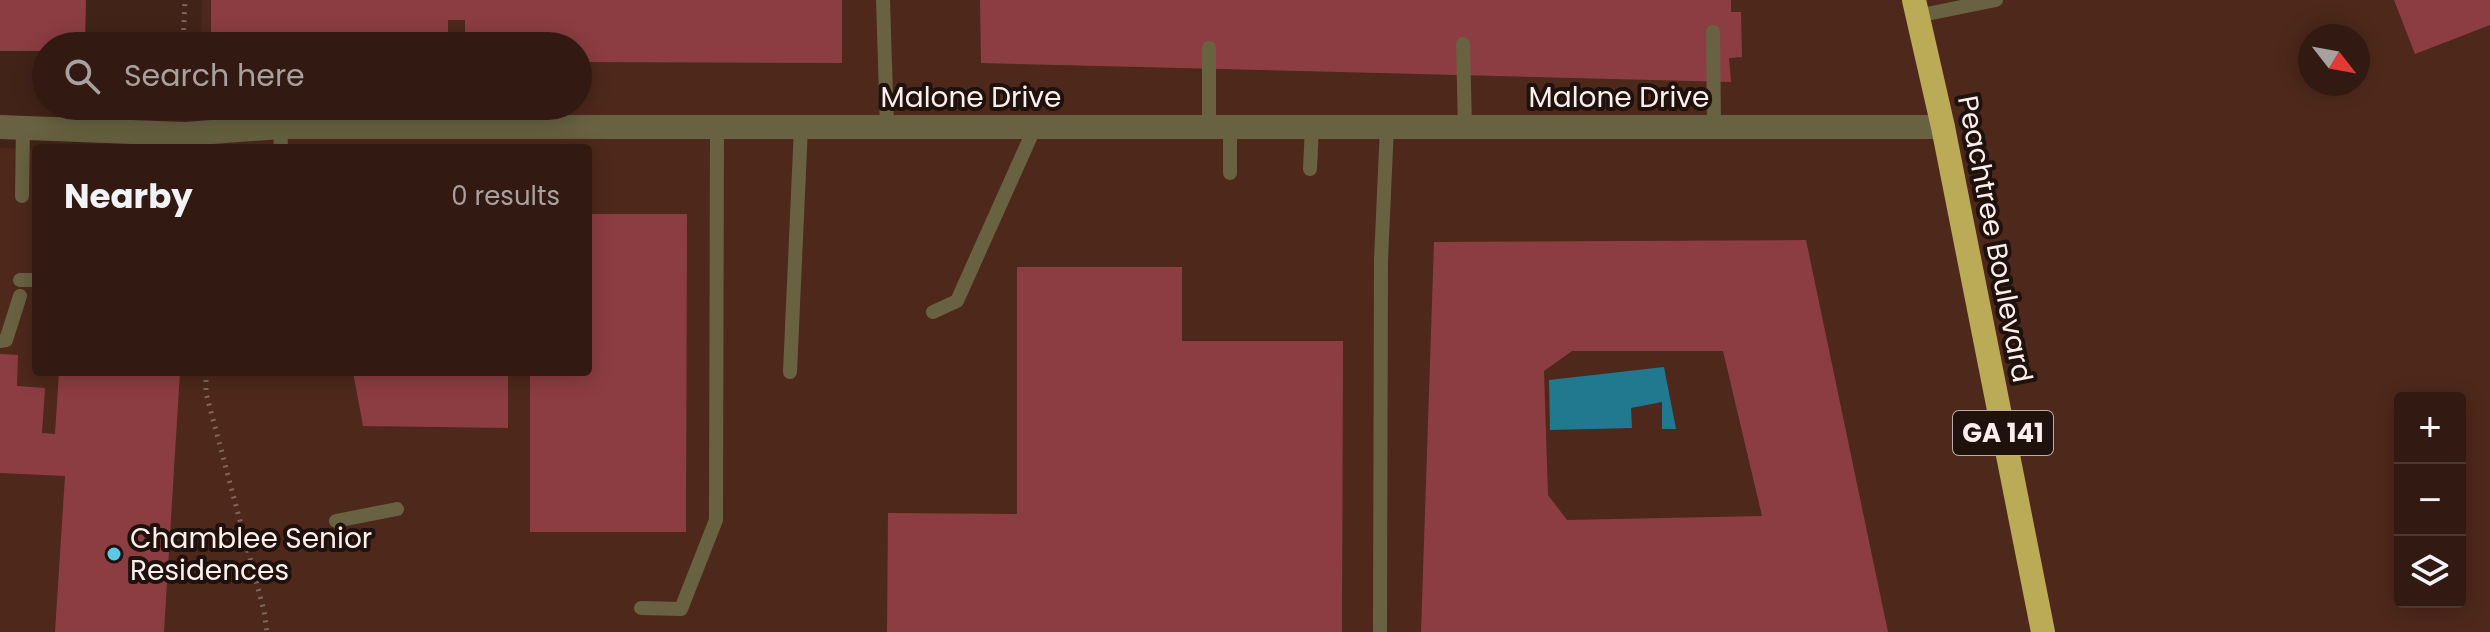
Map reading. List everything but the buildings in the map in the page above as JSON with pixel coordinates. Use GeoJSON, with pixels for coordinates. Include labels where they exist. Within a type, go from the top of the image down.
{"type":"FeatureCollection","features":[{"type":"Feature","properties":{"kind":"highway","name":"Peachtree Boulevard"},"geometry":{"type":"LineString","coordinates":[[1916,8],[1943,127],[2043,632]]}},
{"type":"Feature","properties":{"kind":"street","name":"Malone Drive"},"geometry":{"type":"LineString","coordinates":[[12,127],[280,138],[717,127],[1943,127]]}},
{"type":"Feature","properties":{"kind":"lane"},"geometry":{"type":"LineString","coordinates":[[883,0],[887,127]]}},
{"type":"Feature","properties":{"kind":"lane"},"geometry":{"type":"LineString","coordinates":[[1916,8],[1996,0]]}},
{"type":"Feature","properties":{"kind":"lane"},"geometry":{"type":"LineString","coordinates":[[1713,32],[1714,127]]}},
{"type":"Feature","properties":{"kind":"lane"},"geometry":{"type":"LineString","coordinates":[[1463,44],[1465,127]]}},
{"type":"Feature","properties":{"kind":"lane"},"geometry":{"type":"LineString","coordinates":[[1209,48],[1219,127],[1230,173]]}},
{"type":"Feature","properties":{"kind":"lane"},"geometry":{"type":"LineString","coordinates":[[1380,632],[1381,260],[1387,126]]}},
{"type":"Feature","properties":{"kind":"lane"},"geometry":{"type":"LineString","coordinates":[[12,127],[22,196]]}},
{"type":"Feature","properties":{"kind":"lane"},"geometry":{"type":"LineString","coordinates":[[641,608],[681,609],[716,520],[717,127]]}},
{"type":"Feature","properties":{"kind":"lane"},"geometry":{"type":"LineString","coordinates":[[790,372],[801,127]]}},
{"type":"Feature","properties":{"kind":"lane"},"geometry":{"type":"LineString","coordinates":[[933,312],[957,301],[1035,127]]}},
{"type":"Feature","properties":{"kind":"lane"},"geometry":{"type":"LineString","coordinates":[[1310,169],[1312,127]]}},
{"type":"Feature","properties":{"kind":"lane"},"geometry":{"type":"LineString","coordinates":[[20,280],[32,280]]}},
{"type":"Feature","properties":{"kind":"lane"},"geometry":{"type":"LineString","coordinates":[[0,341],[6,340],[20,296]]}},
{"type":"Feature","properties":{"kind":"lane"},"geometry":{"type":"LineString","coordinates":[[336,521],[397,509]]}},
{"type":"Feature","properties":{"kind":"path"},"geometry":{"type":"LineString","coordinates":[[184,32],[185,0]]}},
{"type":"Feature","properties":{"kind":"path"},"geometry":{"type":"LineString","coordinates":[[206,376],[206,393],[267,632]]}},
{"type":"Feature","properties":{"kind":"shaded area"},"geometry":{"type":"Polygon","coordinates":[[[202,0],[2490,0],[2490,632],[0,632],[0,148],[32,149],[32,376],[592,376],[592,144],[200,144],[200,120],[592,120],[592,32],[201,32],[202,0]]]}},
{"type":"Feature","properties":{"kind":"water"},"geometry":{"type":"Polygon","coordinates":[[[1664,367],[1676,429],[1662,429],[1662,402],[1631,408],[1632,428],[1550,430],[1549,380],[1664,367]]]}},
{"type":"Feature","properties":{"kind":"place","name":"Chamblee Senior Residences"},"geometry":{"type":"Point","coordinates":[114,554]}}]}
